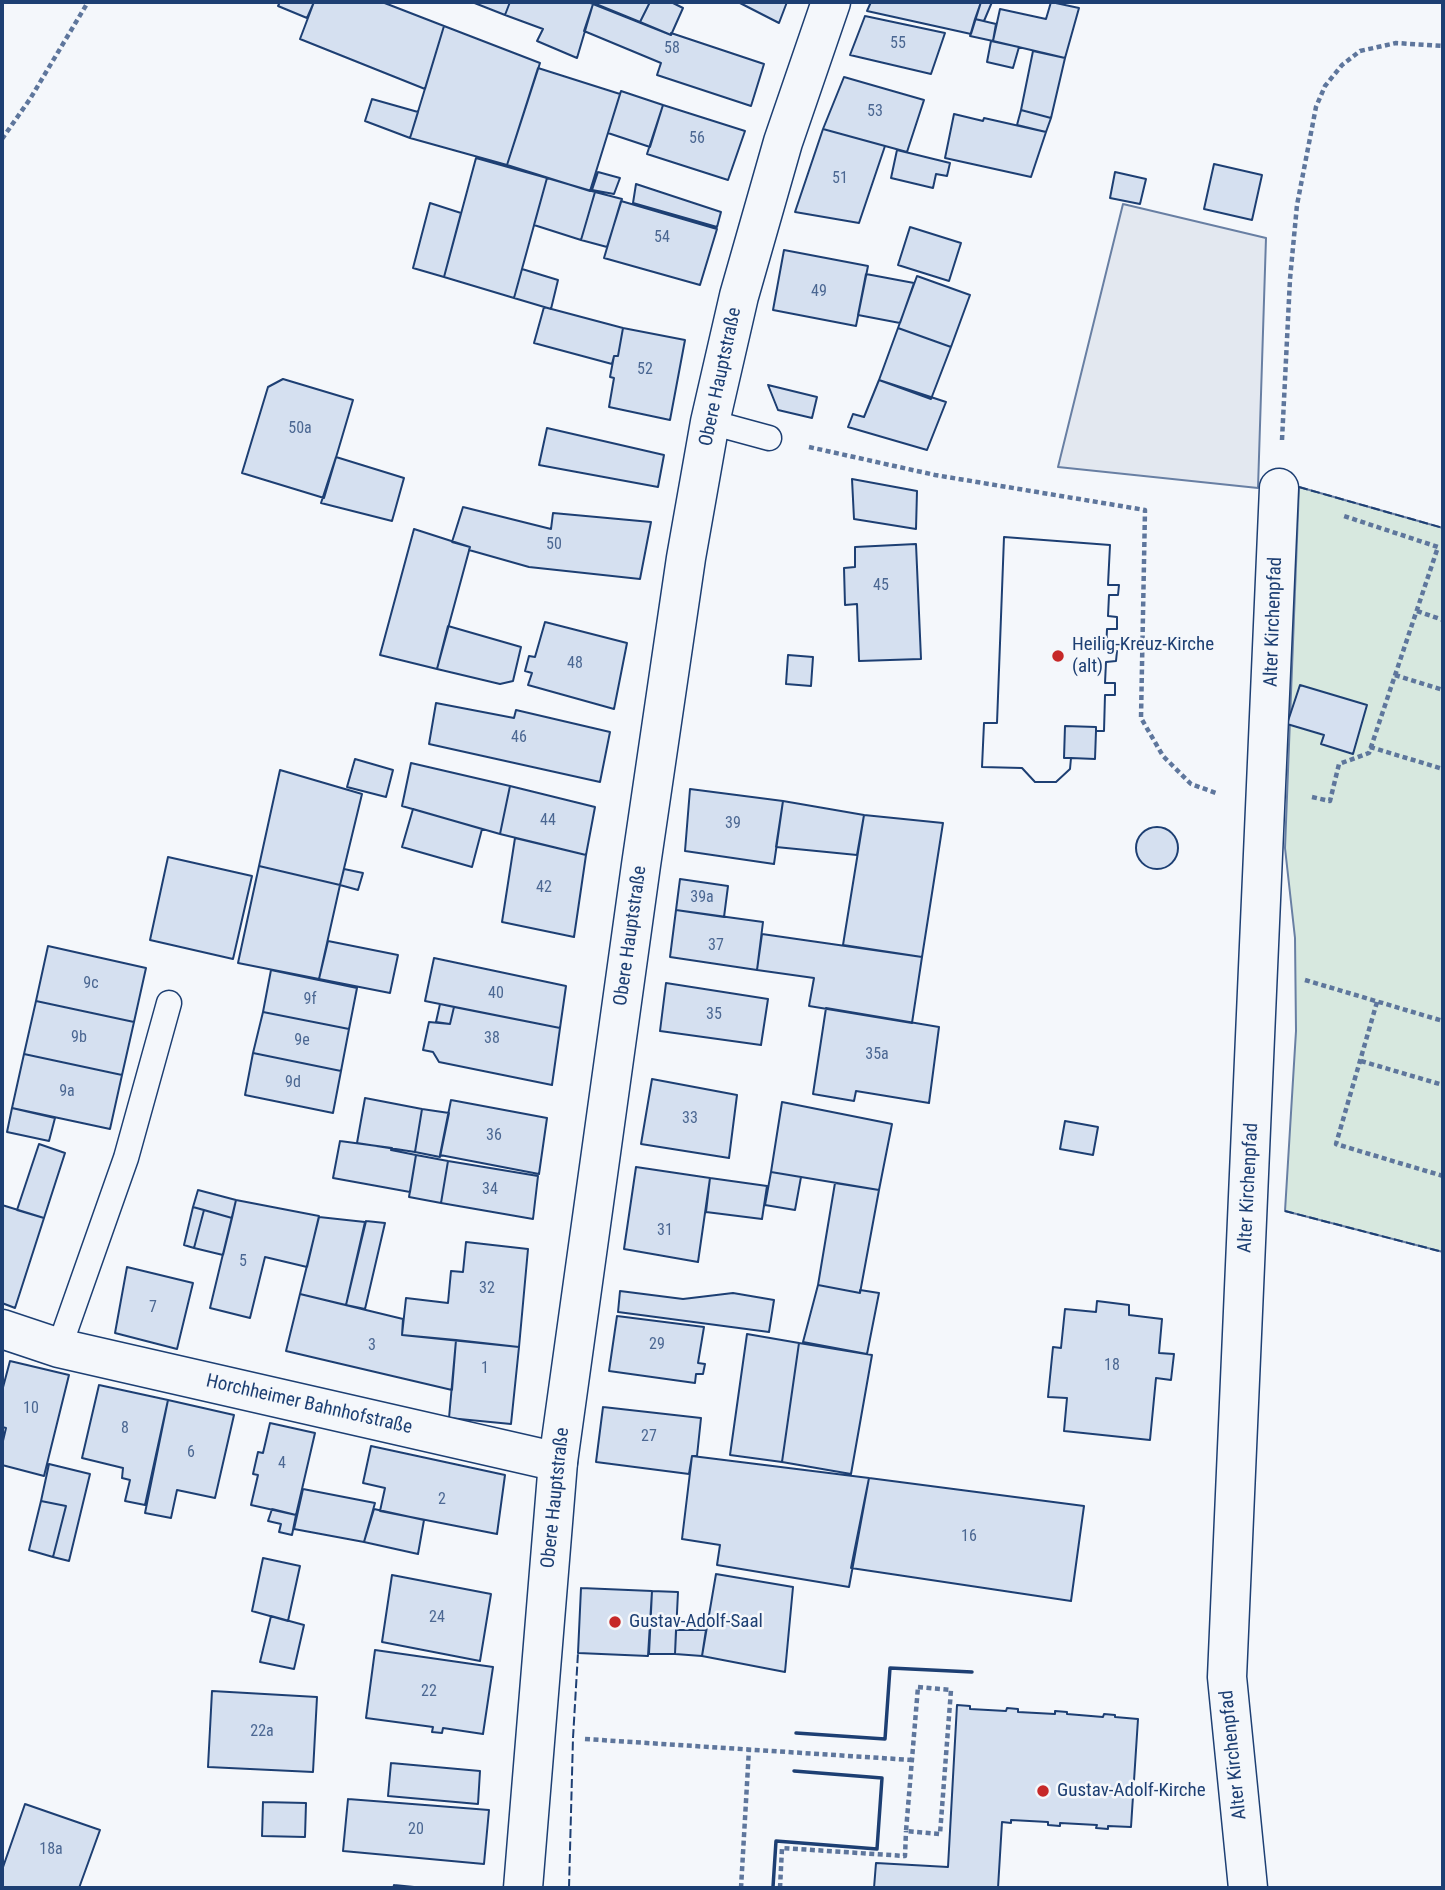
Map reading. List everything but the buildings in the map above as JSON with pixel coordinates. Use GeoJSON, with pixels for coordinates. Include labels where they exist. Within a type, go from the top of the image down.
{"type":"FeatureCollection","features":[{"type":"Feature","properties":{"kind":"street","name":"Obere Hauptstraße"},"geometry":{"type":"LineString","coordinates":[[523,1888],[558,1462],[686,558],[710,422],[739,296],[783,142],[831,2]]}},
{"type":"Feature","properties":{"kind":"street","name":"Alter Kirchenpfad"},"geometry":{"type":"LineString","coordinates":[[1248,1888],[1227,1677],[1279,488]]}},
{"type":"Feature","properties":{"kind":"street","name":"Horchheimer Bahnhofstraße"},"geometry":{"type":"LineString","coordinates":[[2,1329],[59,1348],[558,1462]]}},
{"type":"Feature","properties":{"kind":"lane"},"geometry":{"type":"LineString","coordinates":[[710,422],[769,438]]}},
{"type":"Feature","properties":{"kind":"lane"},"geometry":{"type":"LineString","coordinates":[[59,1348],[126,1158],[169,1003]]}},
{"type":"Feature","properties":{"kind":"path"},"geometry":{"type":"LineString","coordinates":[[2,139],[30,99],[88,2]]}},
{"type":"Feature","properties":{"kind":"path"},"geometry":{"type":"LineString","coordinates":[[1279,488],[1290,279],[1296,218],[1309,134],[1316,107],[1325,86],[1342,65],[1360,51],[1396,43],[1443,46]]}},
{"type":"Feature","properties":{"kind":"path"},"geometry":{"type":"LineString","coordinates":[[769,438],[935,475],[1145,510],[1141,718],[1163,756],[1191,784],[1267,808]]}},
{"type":"Feature","properties":{"kind":"path"},"geometry":{"type":"LineString","coordinates":[[1308,796],[1330,801],[1339,764],[1369,753],[1441,548],[1340,515]]}},
{"type":"Feature","properties":{"kind":"path"},"geometry":{"type":"LineString","coordinates":[[1417,611],[1443,620]]}},
{"type":"Feature","properties":{"kind":"path"},"geometry":{"type":"LineString","coordinates":[[1395,675],[1443,690]]}},
{"type":"Feature","properties":{"kind":"path"},"geometry":{"type":"LineString","coordinates":[[1370,747],[1443,769]]}},
{"type":"Feature","properties":{"kind":"path"},"geometry":{"type":"LineString","coordinates":[[1294,977],[1443,1021]]}},
{"type":"Feature","properties":{"kind":"path"},"geometry":{"type":"LineString","coordinates":[[1377,1002],[1336,1144],[1443,1176]]}},
{"type":"Feature","properties":{"kind":"path"},"geometry":{"type":"LineString","coordinates":[[1361,1061],[1443,1085]]}},
{"type":"Feature","properties":{"kind":"path"},"geometry":{"type":"LineString","coordinates":[[779,1888],[782,1848],[905,1856],[906,1831],[918,1687],[951,1690],[940,1834],[906,1831]]}},
{"type":"Feature","properties":{"kind":"path"},"geometry":{"type":"LineString","coordinates":[[588,1739],[912,1760]]}},
{"type":"Feature","properties":{"kind":"path"},"geometry":{"type":"LineString","coordinates":[[741,1888],[749,1749]]}},
{"type":"Feature","properties":{"kind":"path"},"geometry":{"type":"LineString","coordinates":[[946,1762],[954,1762]]}},
{"type":"Feature","properties":{"kind":"shaded area"},"geometry":{"type":"Polygon","coordinates":[[[1123,204],[1266,238],[1258,488],[1058,467],[1123,204]]]}},
{"type":"Feature","properties":{"kind":"shaded area"},"geometry":{"type":"Polygon","coordinates":[[[1299,487],[1443,528],[1443,1252],[1285,1211],[1296,1031],[1295,938],[1285,848],[1299,487]]]}},
{"type":"Feature","properties":{"kind":"fence"},"geometry":{"type":"LineString","coordinates":[[1299,487],[1443,528]]}},
{"type":"Feature","properties":{"kind":"fence"},"geometry":{"type":"LineString","coordinates":[[1285,1211],[1443,1252]]}},
{"type":"Feature","properties":{"kind":"fence"},"geometry":{"type":"LineString","coordinates":[[569,1888],[578,1653]]}},
{"type":"Feature","properties":{"kind":"wall"},"geometry":{"type":"LineString","coordinates":[[796,1733],[885,1739],[890,1668],[972,1672]]}},
{"type":"Feature","properties":{"kind":"wall"},"geometry":{"type":"LineString","coordinates":[[773,1887],[776,1841],[877,1849],[882,1778],[794,1771]]}},
{"type":"Feature","properties":{"kind":"place","name":"Heilig-Kreuz-Kirche (alt)"},"geometry":{"type":"Point","coordinates":[1058,656]}},
{"type":"Feature","properties":{"kind":"place","name":"Gustav-Adolf-Saal"},"geometry":{"type":"Point","coordinates":[615,1622]}},
{"type":"Feature","properties":{"kind":"place","name":"Gustav-Adolf-Kirche"},"geometry":{"type":"Point","coordinates":[1043,1791]}}]}
